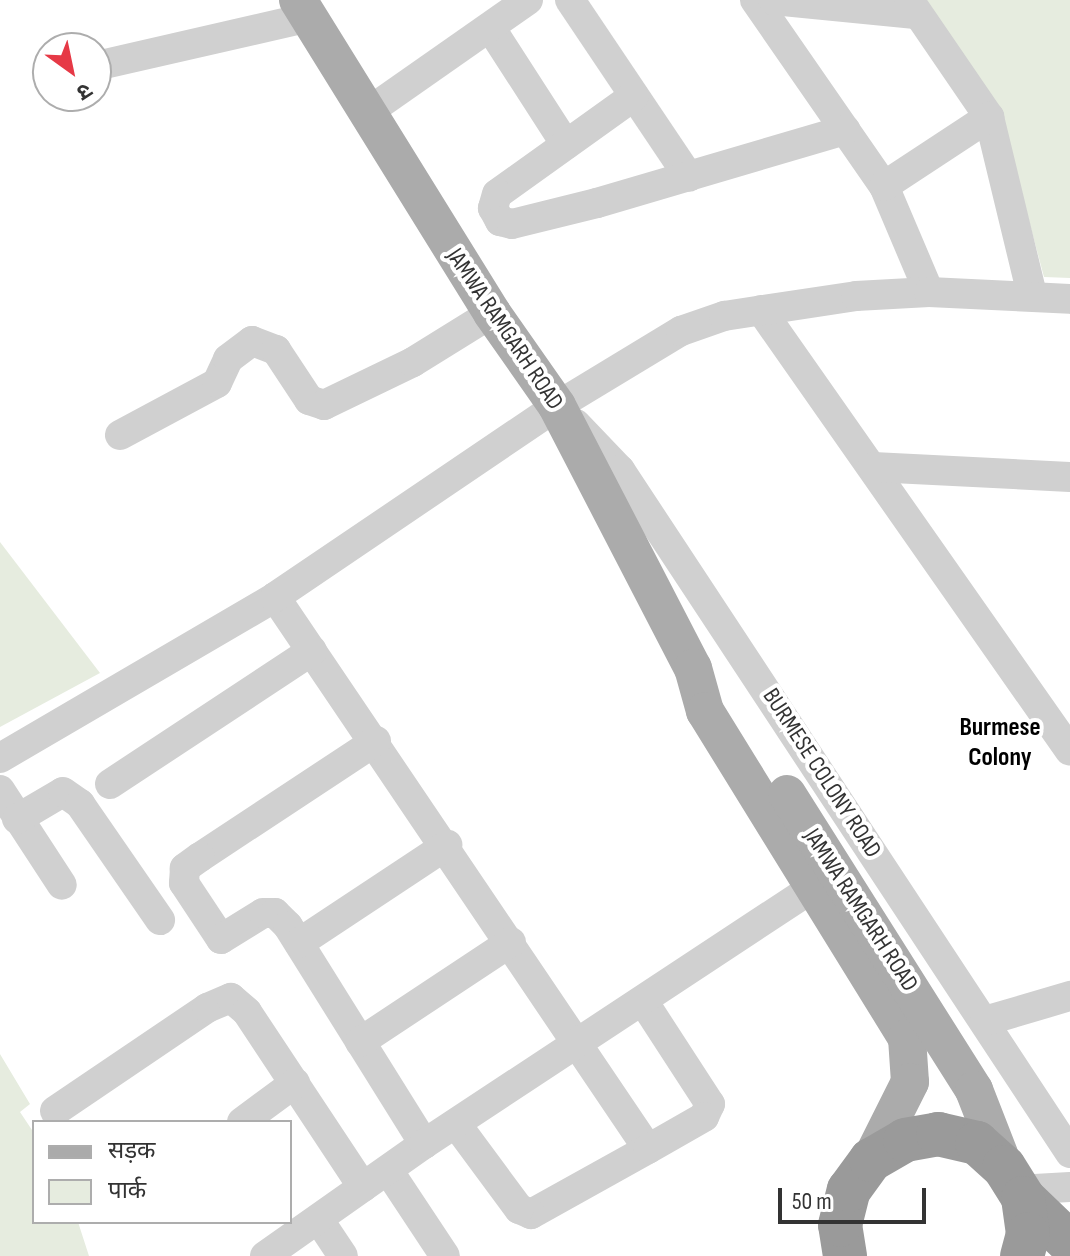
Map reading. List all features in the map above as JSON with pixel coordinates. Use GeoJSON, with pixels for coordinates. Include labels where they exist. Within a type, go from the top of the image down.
{"type":"FeatureCollection","features":[{"type":"Feature","properties":{"kind":"highway"},"geometry":{"type":"LineString","coordinates":[[838,1246],[849,1190],[871,1160],[905,1140],[938,1134],[977,1143],[1015,1185],[1028,1234],[1022,1256]]}},
{"type":"Feature","properties":{"kind":"highway","name":"JAMWA RAMGARH ROAD"},"geometry":{"type":"LineString","coordinates":[[1015,1185],[1070,1243]]}},
{"type":"Feature","properties":{"kind":"main road","name":"JAMWA RAMGARH ROAD"},"geometry":{"type":"LineString","coordinates":[[304,9],[365,114],[492,313],[557,406],[693,668],[705,711],[907,1038],[912,1059],[910,1082],[871,1160]]}},
{"type":"Feature","properties":{"kind":"main road","name":"JAMWA RAMGARH ROAD"},"geometry":{"type":"LineString","coordinates":[[693,668],[725,697],[937,1030],[974,1090],[1015,1185]]}},
{"type":"Feature","properties":{"kind":"street"},"geometry":{"type":"LineString","coordinates":[[365,114],[528,0]]}},
{"type":"Feature","properties":{"kind":"street"},"geometry":{"type":"LineString","coordinates":[[570,0],[689,177]]}},
{"type":"Feature","properties":{"kind":"street"},"geometry":{"type":"LineString","coordinates":[[755,0],[884,186],[929,292]]}},
{"type":"Feature","properties":{"kind":"street"},"geometry":{"type":"LineString","coordinates":[[773,0],[912,7],[989,117],[1032,295]]}},
{"type":"Feature","properties":{"kind":"street"},"geometry":{"type":"LineString","coordinates":[[112,62],[304,9]]}},
{"type":"Feature","properties":{"kind":"street"},"geometry":{"type":"LineString","coordinates":[[490,27],[566,145]]}},
{"type":"Feature","properties":{"kind":"street"},"geometry":{"type":"LineString","coordinates":[[634,96],[497,194],[493,208],[500,221],[512,224],[689,177],[845,130]]}},
{"type":"Feature","properties":{"kind":"street"},"geometry":{"type":"LineString","coordinates":[[884,186],[989,117]]}},
{"type":"Feature","properties":{"kind":"street"},"geometry":{"type":"LineString","coordinates":[[0,758],[275,597],[557,406],[681,331],[761,310],[929,292],[1070,299]]}},
{"type":"Feature","properties":{"kind":"street"},"geometry":{"type":"LineString","coordinates":[[761,310],[1070,751]]}},
{"type":"Feature","properties":{"kind":"street"},"geometry":{"type":"LineString","coordinates":[[120,435],[217,383],[228,359],[252,341],[276,350],[309,400],[324,405],[413,362],[492,313]]}},
{"type":"Feature","properties":{"kind":"street","name":"BURMESE COLONY ROAD"},"geometry":{"type":"LineString","coordinates":[[557,406],[620,470],[1070,1153]]}},
{"type":"Feature","properties":{"kind":"street"},"geometry":{"type":"LineString","coordinates":[[873,467],[1070,477]]}},
{"type":"Feature","properties":{"kind":"street"},"geometry":{"type":"LineString","coordinates":[[275,597],[447,845],[648,1149]]}},
{"type":"Feature","properties":{"kind":"street"},"geometry":{"type":"LineString","coordinates":[[110,784],[312,651]]}},
{"type":"Feature","properties":{"kind":"street"},"geometry":{"type":"LineString","coordinates":[[376,741],[185,868],[184,883],[221,939],[263,913],[275,913],[299,943],[424,1144]]}},
{"type":"Feature","properties":{"kind":"street"},"geometry":{"type":"LineString","coordinates":[[0,790],[62,885]]}},
{"type":"Feature","properties":{"kind":"street"},"geometry":{"type":"LineString","coordinates":[[17,819],[63,792],[80,804],[160,920]]}},
{"type":"Feature","properties":{"kind":"street"},"geometry":{"type":"LineString","coordinates":[[299,943],[447,845]]}},
{"type":"Feature","properties":{"kind":"street"},"geometry":{"type":"LineString","coordinates":[[265,1256],[424,1144],[580,1045],[814,887]]}},
{"type":"Feature","properties":{"kind":"street"},"geometry":{"type":"LineString","coordinates":[[360,1042],[511,942]]}},
{"type":"Feature","properties":{"kind":"street"},"geometry":{"type":"LineString","coordinates":[[985,1021],[1070,996]]}},
{"type":"Feature","properties":{"kind":"street"},"geometry":{"type":"LineString","coordinates":[[55,1111],[207,1008],[231,998],[247,1012],[295,1083],[445,1256]]}},
{"type":"Feature","properties":{"kind":"street"},"geometry":{"type":"LineString","coordinates":[[456,1124],[519,1209],[531,1214],[704,1117],[710,1104],[643,1001]]}},
{"type":"Feature","properties":{"kind":"street"},"geometry":{"type":"LineString","coordinates":[[245,1120],[295,1083]]}},
{"type":"Feature","properties":{"kind":"street"},"geometry":{"type":"LineString","coordinates":[[1015,1185],[1070,1187]]}},
{"type":"Feature","properties":{"kind":"street"},"geometry":{"type":"LineString","coordinates":[[319,1220],[343,1256]]}},
{"type":"Feature","properties":{"kind":"green space"},"geometry":{"type":"Polygon","coordinates":[[[926,0],[1070,0],[1070,278],[1044,277],[998,105],[926,0]]]}},
{"type":"Feature","properties":{"kind":"green space"},"geometry":{"type":"Polygon","coordinates":[[[0,542],[100,673],[0,727],[0,542]]]}},
{"type":"Feature","properties":{"kind":"green space"},"geometry":{"type":"Polygon","coordinates":[[[0,1054],[30,1104],[20,1112],[32,1130],[32,1224],[79,1224],[89,1256],[0,1256],[0,1054]]]}},
{"type":"Feature","properties":{"kind":"district","name":"Burmese Colony"},"geometry":{"type":"Point","coordinates":[1000,743]}}]}
